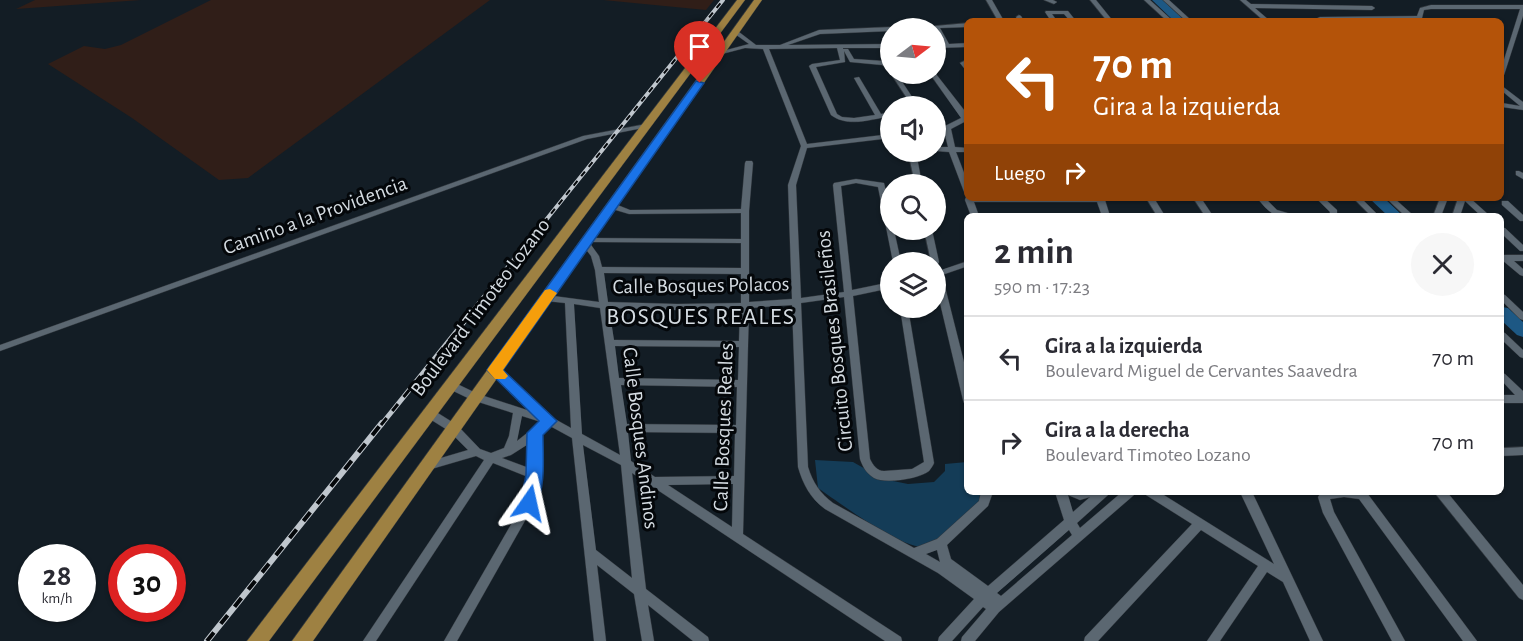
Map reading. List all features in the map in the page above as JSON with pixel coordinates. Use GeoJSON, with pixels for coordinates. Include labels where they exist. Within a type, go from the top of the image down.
{"type":"FeatureCollection","features":[{"type":"Feature","properties":{"kind":"main road","name":"Boulevard Timoteo Lozano"},"geometry":{"type":"LineString","coordinates":[[257,641],[741,0]]}},
{"type":"Feature","properties":{"kind":"main road"},"geometry":{"type":"LineString","coordinates":[[302,641],[694,90],[737,33],[758,0]]}},
{"type":"Feature","properties":{"kind":"main road"},"geometry":{"type":"LineString","coordinates":[[687,71],[688,76],[692,78],[706,74]]}},
{"type":"Feature","properties":{"kind":"main road"},"geometry":{"type":"LineString","coordinates":[[675,86],[690,85],[694,90]]}},
{"type":"Feature","properties":{"kind":"street"},"geometry":{"type":"LineString","coordinates":[[990,0],[999,18]]}},
{"type":"Feature","properties":{"kind":"street"},"geometry":{"type":"LineString","coordinates":[[1047,0],[1054,2]]}},
{"type":"Feature","properties":{"kind":"street"},"geometry":{"type":"LineString","coordinates":[[1093,0],[1108,18]]}},
{"type":"Feature","properties":{"kind":"street"},"geometry":{"type":"LineString","coordinates":[[1147,0],[1167,18]]}},
{"type":"Feature","properties":{"kind":"street"},"geometry":{"type":"LineString","coordinates":[[1166,0],[1186,18]]}},
{"type":"Feature","properties":{"kind":"street"},"geometry":{"type":"LineString","coordinates":[[1243,0],[1264,18]]}},
{"type":"Feature","properties":{"kind":"street"},"geometry":{"type":"LineString","coordinates":[[1251,7],[1349,8]]}},
{"type":"Feature","properties":{"kind":"street"},"geometry":{"type":"LineString","coordinates":[[1419,18],[1422,9],[1431,7],[1523,7],[1504,62]]}},
{"type":"Feature","properties":{"kind":"street"},"geometry":{"type":"LineString","coordinates":[[1052,18],[1048,12],[1066,12],[1071,18]]}},
{"type":"Feature","properties":{"kind":"street"},"geometry":{"type":"LineString","coordinates":[[964,25],[936,27],[947,46],[964,45]]}},
{"type":"Feature","properties":{"kind":"street"},"geometry":{"type":"LineString","coordinates":[[778,47],[798,38],[827,31],[880,29]]}},
{"type":"Feature","properties":{"kind":"street"},"geometry":{"type":"LineString","coordinates":[[737,33],[753,45]]}},
{"type":"Feature","properties":{"kind":"street"},"geometry":{"type":"LineString","coordinates":[[798,38],[799,43],[805,47]]}},
{"type":"Feature","properties":{"kind":"street"},"geometry":{"type":"LineString","coordinates":[[722,52],[753,45],[765,47],[880,46]]}},
{"type":"Feature","properties":{"kind":"street"},"geometry":{"type":"LineString","coordinates":[[765,47],[804,146],[792,185],[803,467],[806,479],[819,500],[915,553],[986,596]]}},
{"type":"Feature","properties":{"kind":"street"},"geometry":{"type":"LineString","coordinates":[[843,47],[852,61],[880,62]]}},
{"type":"Feature","properties":{"kind":"street"},"geometry":{"type":"LineString","coordinates":[[843,47],[843,61],[812,66],[834,115],[841,119],[879,116],[857,78]]}},
{"type":"Feature","properties":{"kind":"street"},"geometry":{"type":"LineString","coordinates":[[940,84],[964,115]]}},
{"type":"Feature","properties":{"kind":"street"},"geometry":{"type":"LineString","coordinates":[[1504,90],[1521,104]]}},
{"type":"Feature","properties":{"kind":"street"},"geometry":{"type":"LineString","coordinates":[[1504,105],[1521,104]]}},
{"type":"Feature","properties":{"kind":"street"},"geometry":{"type":"LineString","coordinates":[[964,119],[947,128],[952,149],[964,175]]}},
{"type":"Feature","properties":{"kind":"street","name":"Camino a la Providencia"},"geometry":{"type":"LineString","coordinates":[[0,348],[585,137],[646,126]]}},
{"type":"Feature","properties":{"kind":"street"},"geometry":{"type":"LineString","coordinates":[[804,146],[880,137]]}},
{"type":"Feature","properties":{"kind":"street"},"geometry":{"type":"LineString","coordinates":[[946,149],[964,150]]}},
{"type":"Feature","properties":{"kind":"street","name":"Calle Bosques Reales"},"geometry":{"type":"LineString","coordinates":[[737,537],[745,306],[745,211],[749,164]]}},
{"type":"Feature","properties":{"kind":"street","name":"Circuito Bosques Brasileños"},"geometry":{"type":"LineString","coordinates":[[895,252],[881,184],[856,181],[837,185],[865,459],[868,467],[878,475],[912,474],[921,471],[929,463],[906,318]]}},
{"type":"Feature","properties":{"kind":"street"},"geometry":{"type":"LineString","coordinates":[[1264,201],[1278,213]]}},
{"type":"Feature","properties":{"kind":"street"},"geometry":{"type":"LineString","coordinates":[[1323,201],[1334,213]]}},
{"type":"Feature","properties":{"kind":"street"},"geometry":{"type":"LineString","coordinates":[[1360,201],[1373,213]]}},
{"type":"Feature","properties":{"kind":"street"},"geometry":{"type":"LineString","coordinates":[[1394,201],[1408,213]]}},
{"type":"Feature","properties":{"kind":"street"},"geometry":{"type":"LineString","coordinates":[[1468,201],[1482,213]]}},
{"type":"Feature","properties":{"kind":"street"},"geometry":{"type":"LineString","coordinates":[[1505,203],[1523,219]]}},
{"type":"Feature","properties":{"kind":"street"},"geometry":{"type":"LineString","coordinates":[[612,206],[629,212],[745,211]]}},
{"type":"Feature","properties":{"kind":"street"},"geometry":{"type":"LineString","coordinates":[[1504,232],[1523,249]]}},
{"type":"Feature","properties":{"kind":"street"},"geometry":{"type":"LineString","coordinates":[[586,241],[745,241]]}},
{"type":"Feature","properties":{"kind":"street","name":"Calle Bosques Andinos"},"geometry":{"type":"LineString","coordinates":[[586,241],[595,256],[605,305],[622,428],[640,594],[648,641]]}},
{"type":"Feature","properties":{"kind":"street"},"geometry":{"type":"LineString","coordinates":[[1504,260],[1523,258]]}},
{"type":"Feature","properties":{"kind":"street"},"geometry":{"type":"LineString","coordinates":[[946,269],[964,264]]}},
{"type":"Feature","properties":{"kind":"street"},"geometry":{"type":"LineString","coordinates":[[1518,265],[1523,273]]}},
{"type":"Feature","properties":{"kind":"street"},"geometry":{"type":"LineString","coordinates":[[599,270],[744,271]]}},
{"type":"Feature","properties":{"kind":"street","name":"Calle Bosques Polacos"},"geometry":{"type":"LineString","coordinates":[[546,298],[605,305],[745,306],[849,296],[880,288]]}},
{"type":"Feature","properties":{"kind":"street"},"geometry":{"type":"LineString","coordinates":[[1504,299],[1523,317]]}},
{"type":"Feature","properties":{"kind":"street"},"geometry":{"type":"LineString","coordinates":[[569,302],[576,435],[600,641]]}},
{"type":"Feature","properties":{"kind":"street"},"geometry":{"type":"LineString","coordinates":[[946,312],[964,384]]}},
{"type":"Feature","properties":{"kind":"street"},"geometry":{"type":"LineString","coordinates":[[1504,337],[1523,355]]}},
{"type":"Feature","properties":{"kind":"street"},"geometry":{"type":"LineString","coordinates":[[610,343],[744,344]]}},
{"type":"Feature","properties":{"kind":"street"},"geometry":{"type":"LineString","coordinates":[[494,370],[549,421]]}},
{"type":"Feature","properties":{"kind":"street"},"geometry":{"type":"LineString","coordinates":[[1504,378],[1523,398]]}},
{"type":"Feature","properties":{"kind":"street"},"geometry":{"type":"LineString","coordinates":[[615,381],[742,384]]}},
{"type":"Feature","properties":{"kind":"street"},"geometry":{"type":"LineString","coordinates":[[450,385],[475,398],[549,421],[626,463],[896,641]]}},
{"type":"Feature","properties":{"kind":"street"},"geometry":{"type":"LineString","coordinates":[[1504,399],[1523,398]]}},
{"type":"Feature","properties":{"kind":"street"},"geometry":{"type":"LineString","coordinates":[[507,452],[514,436],[518,411]]}},
{"type":"Feature","properties":{"kind":"street"},"geometry":{"type":"LineString","coordinates":[[429,413],[453,428],[476,452],[534,475]]}},
{"type":"Feature","properties":{"kind":"street"},"geometry":{"type":"LineString","coordinates":[[369,641],[491,458],[507,452],[549,421]]}},
{"type":"Feature","properties":{"kind":"street"},"geometry":{"type":"LineString","coordinates":[[622,428],[740,429]]}},
{"type":"Feature","properties":{"kind":"street"},"geometry":{"type":"LineString","coordinates":[[450,641],[524,514],[533,488],[535,433]]}},
{"type":"Feature","properties":{"kind":"street"},"geometry":{"type":"LineString","coordinates":[[1504,452],[1523,451]]}},
{"type":"Feature","properties":{"kind":"street"},"geometry":{"type":"LineString","coordinates":[[428,466],[476,452]]}},
{"type":"Feature","properties":{"kind":"street"},"geometry":{"type":"LineString","coordinates":[[654,481],[738,480]]}},
{"type":"Feature","properties":{"kind":"street"},"geometry":{"type":"LineString","coordinates":[[915,553],[941,543],[984,503],[986,495]]}},
{"type":"Feature","properties":{"kind":"street"},"geometry":{"type":"LineString","coordinates":[[1062,495],[1070,522],[1079,535]]}},
{"type":"Feature","properties":{"kind":"street"},"geometry":{"type":"LineString","coordinates":[[944,641],[986,596],[1101,495]]}},
{"type":"Feature","properties":{"kind":"street"},"geometry":{"type":"LineString","coordinates":[[967,641],[998,605],[1126,495]]}},
{"type":"Feature","properties":{"kind":"street"},"geometry":{"type":"LineString","coordinates":[[1155,495],[1288,579]]}},
{"type":"Feature","properties":{"kind":"street"},"geometry":{"type":"LineString","coordinates":[[1246,495],[1317,641]]}},
{"type":"Feature","properties":{"kind":"street"},"geometry":{"type":"LineString","coordinates":[[1328,495],[1323,497],[1329,513],[1399,641]]}},
{"type":"Feature","properties":{"kind":"street"},"geometry":{"type":"LineString","coordinates":[[1362,495],[1471,641]]}},
{"type":"Feature","properties":{"kind":"street"},"geometry":{"type":"LineString","coordinates":[[1442,495],[1523,594]]}},
{"type":"Feature","properties":{"kind":"street"},"geometry":{"type":"LineString","coordinates":[[1090,641],[1199,524]]}},
{"type":"Feature","properties":{"kind":"street"},"geometry":{"type":"LineString","coordinates":[[941,543],[946,562],[998,605]]}},
{"type":"Feature","properties":{"kind":"street"},"geometry":{"type":"LineString","coordinates":[[591,553],[640,594],[704,641]]}},
{"type":"Feature","properties":{"kind":"street"},"geometry":{"type":"LineString","coordinates":[[1213,641],[1265,566]]}},
{"type":"Feature","properties":{"kind":"shaded area"},"geometry":{"type":"Polygon","coordinates":[[[35,0],[141,0],[16,9],[35,0]]]}},
{"type":"Feature","properties":{"kind":"shaded area"},"geometry":{"type":"Polygon","coordinates":[[[211,0],[490,0],[248,178],[219,180],[132,118],[48,64],[84,46],[105,49],[121,45],[211,0]]]}},
{"type":"Feature","properties":{"kind":"shaded area"},"geometry":{"type":"Polygon","coordinates":[[[603,0],[714,0],[706,10],[603,0]]]}},
{"type":"Feature","properties":{"kind":"shaded area"},"geometry":{"type":"Polygon","coordinates":[[[815,460],[853,462],[883,479],[908,484],[934,482],[945,471],[945,464],[964,462],[964,495],[984,495],[941,538],[926,546],[916,546],[888,534],[818,488],[815,460]]]}},
{"type":"Feature","properties":{"kind":"waterway"},"geometry":{"type":"LineString","coordinates":[[1157,0],[1177,18]]}},
{"type":"Feature","properties":{"kind":"waterway"},"geometry":{"type":"LineString","coordinates":[[1379,201],[1393,213]]}},
{"type":"Feature","properties":{"kind":"waterway"},"geometry":{"type":"LineString","coordinates":[[1504,314],[1523,331]]}},
{"type":"Feature","properties":{"kind":"railway"},"geometry":{"type":"LineString","coordinates":[[521,251],[723,0]]}},
{"type":"Feature","properties":{"kind":"railway"},"geometry":{"type":"LineString","coordinates":[[381,425],[522,250]]}},
{"type":"Feature","properties":{"kind":"railway"},"geometry":{"type":"LineString","coordinates":[[207,641],[382,423]]}},
{"type":"Feature","properties":{"kind":"slow traffic"},"geometry":{"type":"LineString","coordinates":[[500,376],[494,370],[550,293]]}},
{"type":"Feature","properties":{"kind":"district","name":"BOSQUES REALES"},"geometry":{"type":"Point","coordinates":[701,316]}},
{"type":"Feature","properties":{"kind":"route"},"geometry":{"type":"LineString","coordinates":[[529,503],[533,488],[535,433],[549,421],[494,370],[700,83]]}}]}
